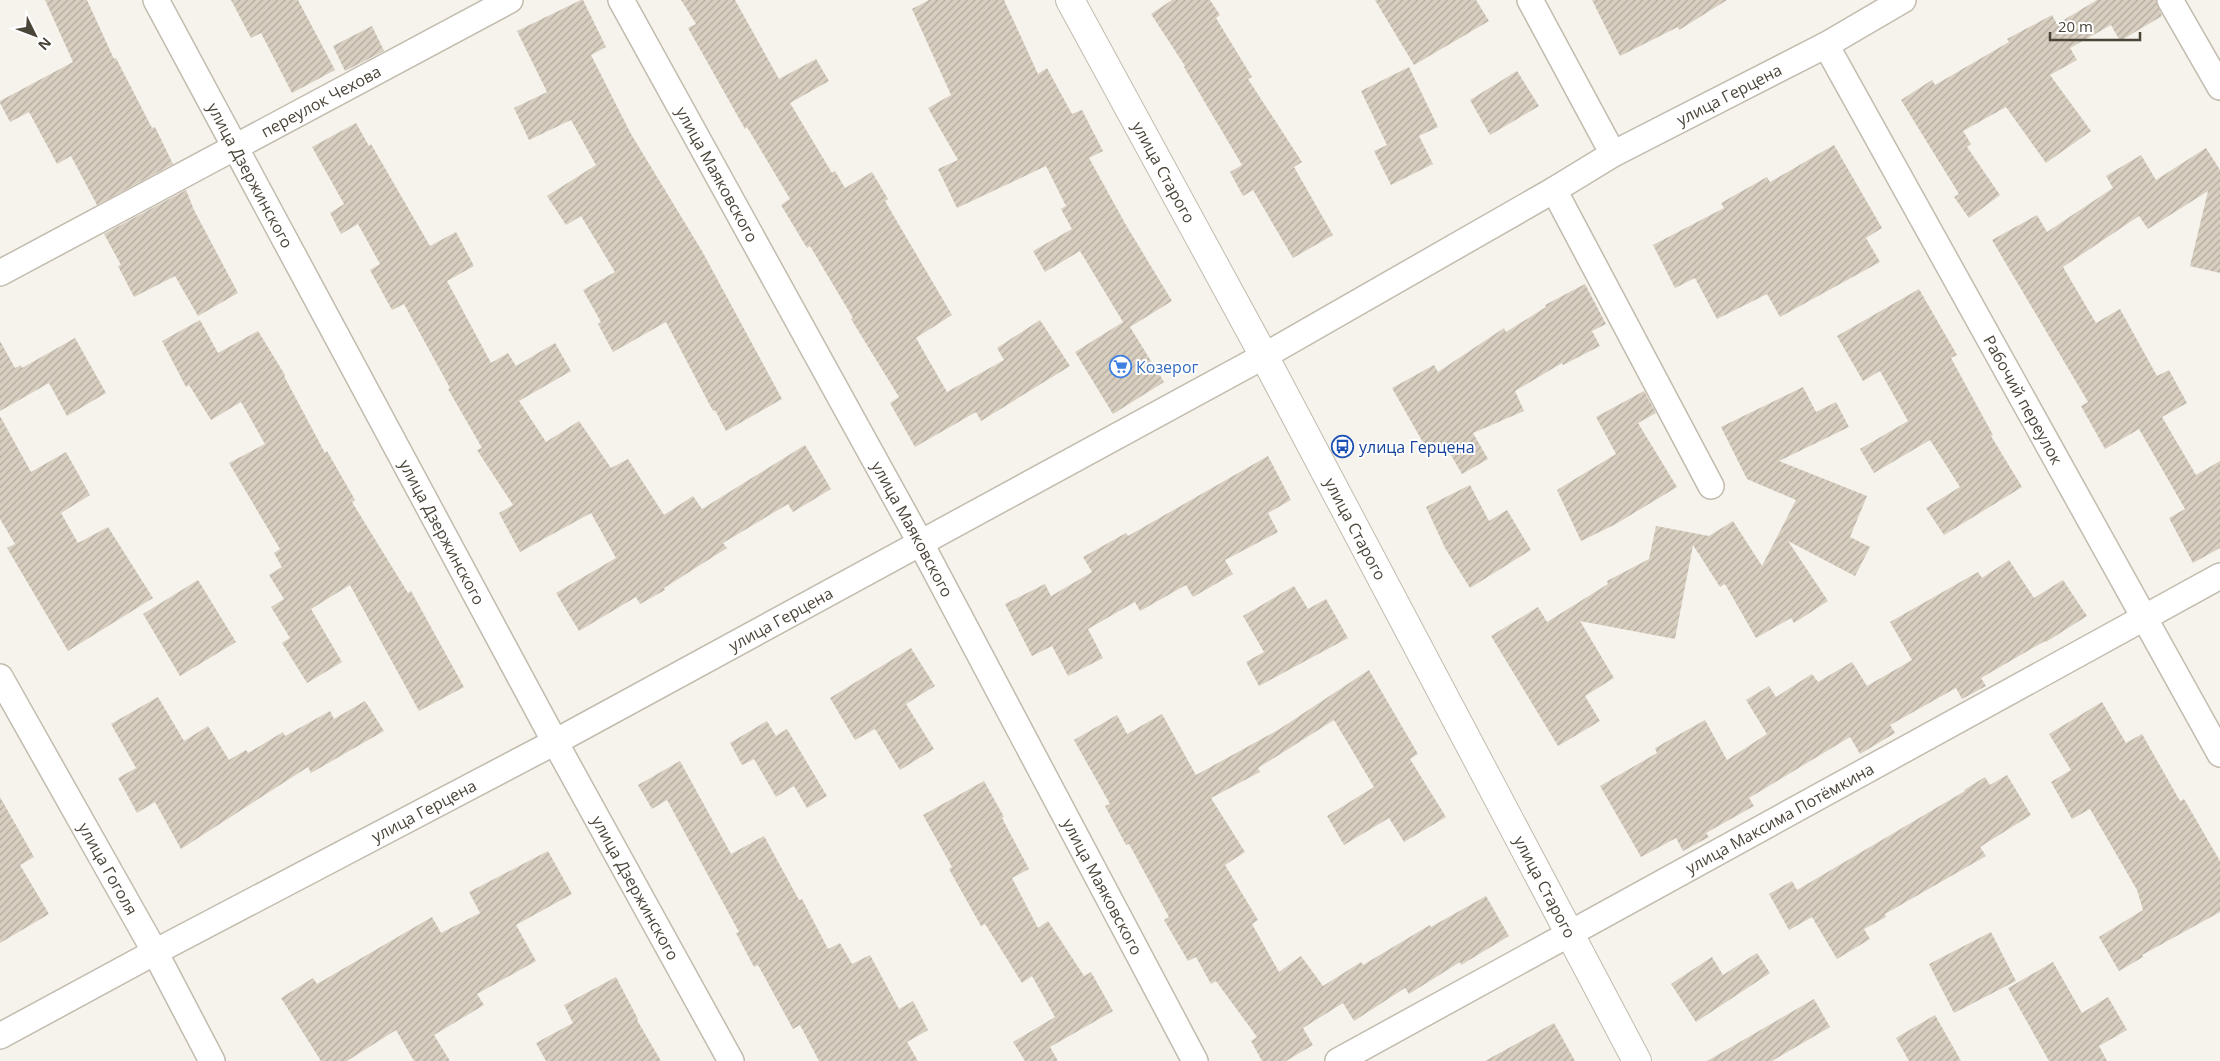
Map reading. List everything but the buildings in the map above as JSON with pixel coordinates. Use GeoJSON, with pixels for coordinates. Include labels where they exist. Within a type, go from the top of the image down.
{"type":"FeatureCollection","features":[{"type":"Feature","properties":{"kind":"street","name":"улица Дзержинского"},"geometry":{"type":"LineString","coordinates":[[156,0],[555,742],[731,1061]]}},
{"type":"Feature","properties":{"kind":"street","name":"переулок Чехова"},"geometry":{"type":"LineString","coordinates":[[0,273],[510,0]]}},
{"type":"Feature","properties":{"kind":"street","name":"улица Маяковского"},"geometry":{"type":"LineString","coordinates":[[621,0],[920,542],[1195,1061]]}},
{"type":"Feature","properties":{"kind":"street","name":"улица Старого"},"geometry":{"type":"LineString","coordinates":[[1070,0],[1264,356],[1637,1061]]}},
{"type":"Feature","properties":{"kind":"street"},"geometry":{"type":"LineString","coordinates":[[1530,0],[1613,154]]}},
{"type":"Feature","properties":{"kind":"street","name":"улица Герцена"},"geometry":{"type":"LineString","coordinates":[[0,1036],[155,952],[555,742],[1264,356],[1554,190],[1613,154],[1826,45],[1903,0]]}},
{"type":"Feature","properties":{"kind":"street"},"geometry":{"type":"LineString","coordinates":[[2170,0],[2220,87]]}},
{"type":"Feature","properties":{"kind":"street","name":"Рабочий переулок"},"geometry":{"type":"LineString","coordinates":[[1826,45],[2220,754]]}},
{"type":"Feature","properties":{"kind":"street"},"geometry":{"type":"LineString","coordinates":[[1554,190],[1711,486]]}},
{"type":"Feature","properties":{"kind":"street","name":"улица Максима Потёмкина"},"geometry":{"type":"LineString","coordinates":[[1338,1061],[2220,576]]}},
{"type":"Feature","properties":{"kind":"street","name":"улица Гоголя"},"geometry":{"type":"LineString","coordinates":[[0,677],[155,952],[212,1061]]}},
{"type":"Feature","properties":{"kind":"place","name":"Козерог"},"geometry":{"type":"Point","coordinates":[1120,367]}},
{"type":"Feature","properties":{"kind":"place","name":"улица Герцена"},"geometry":{"type":"Point","coordinates":[1343,447]}}]}
